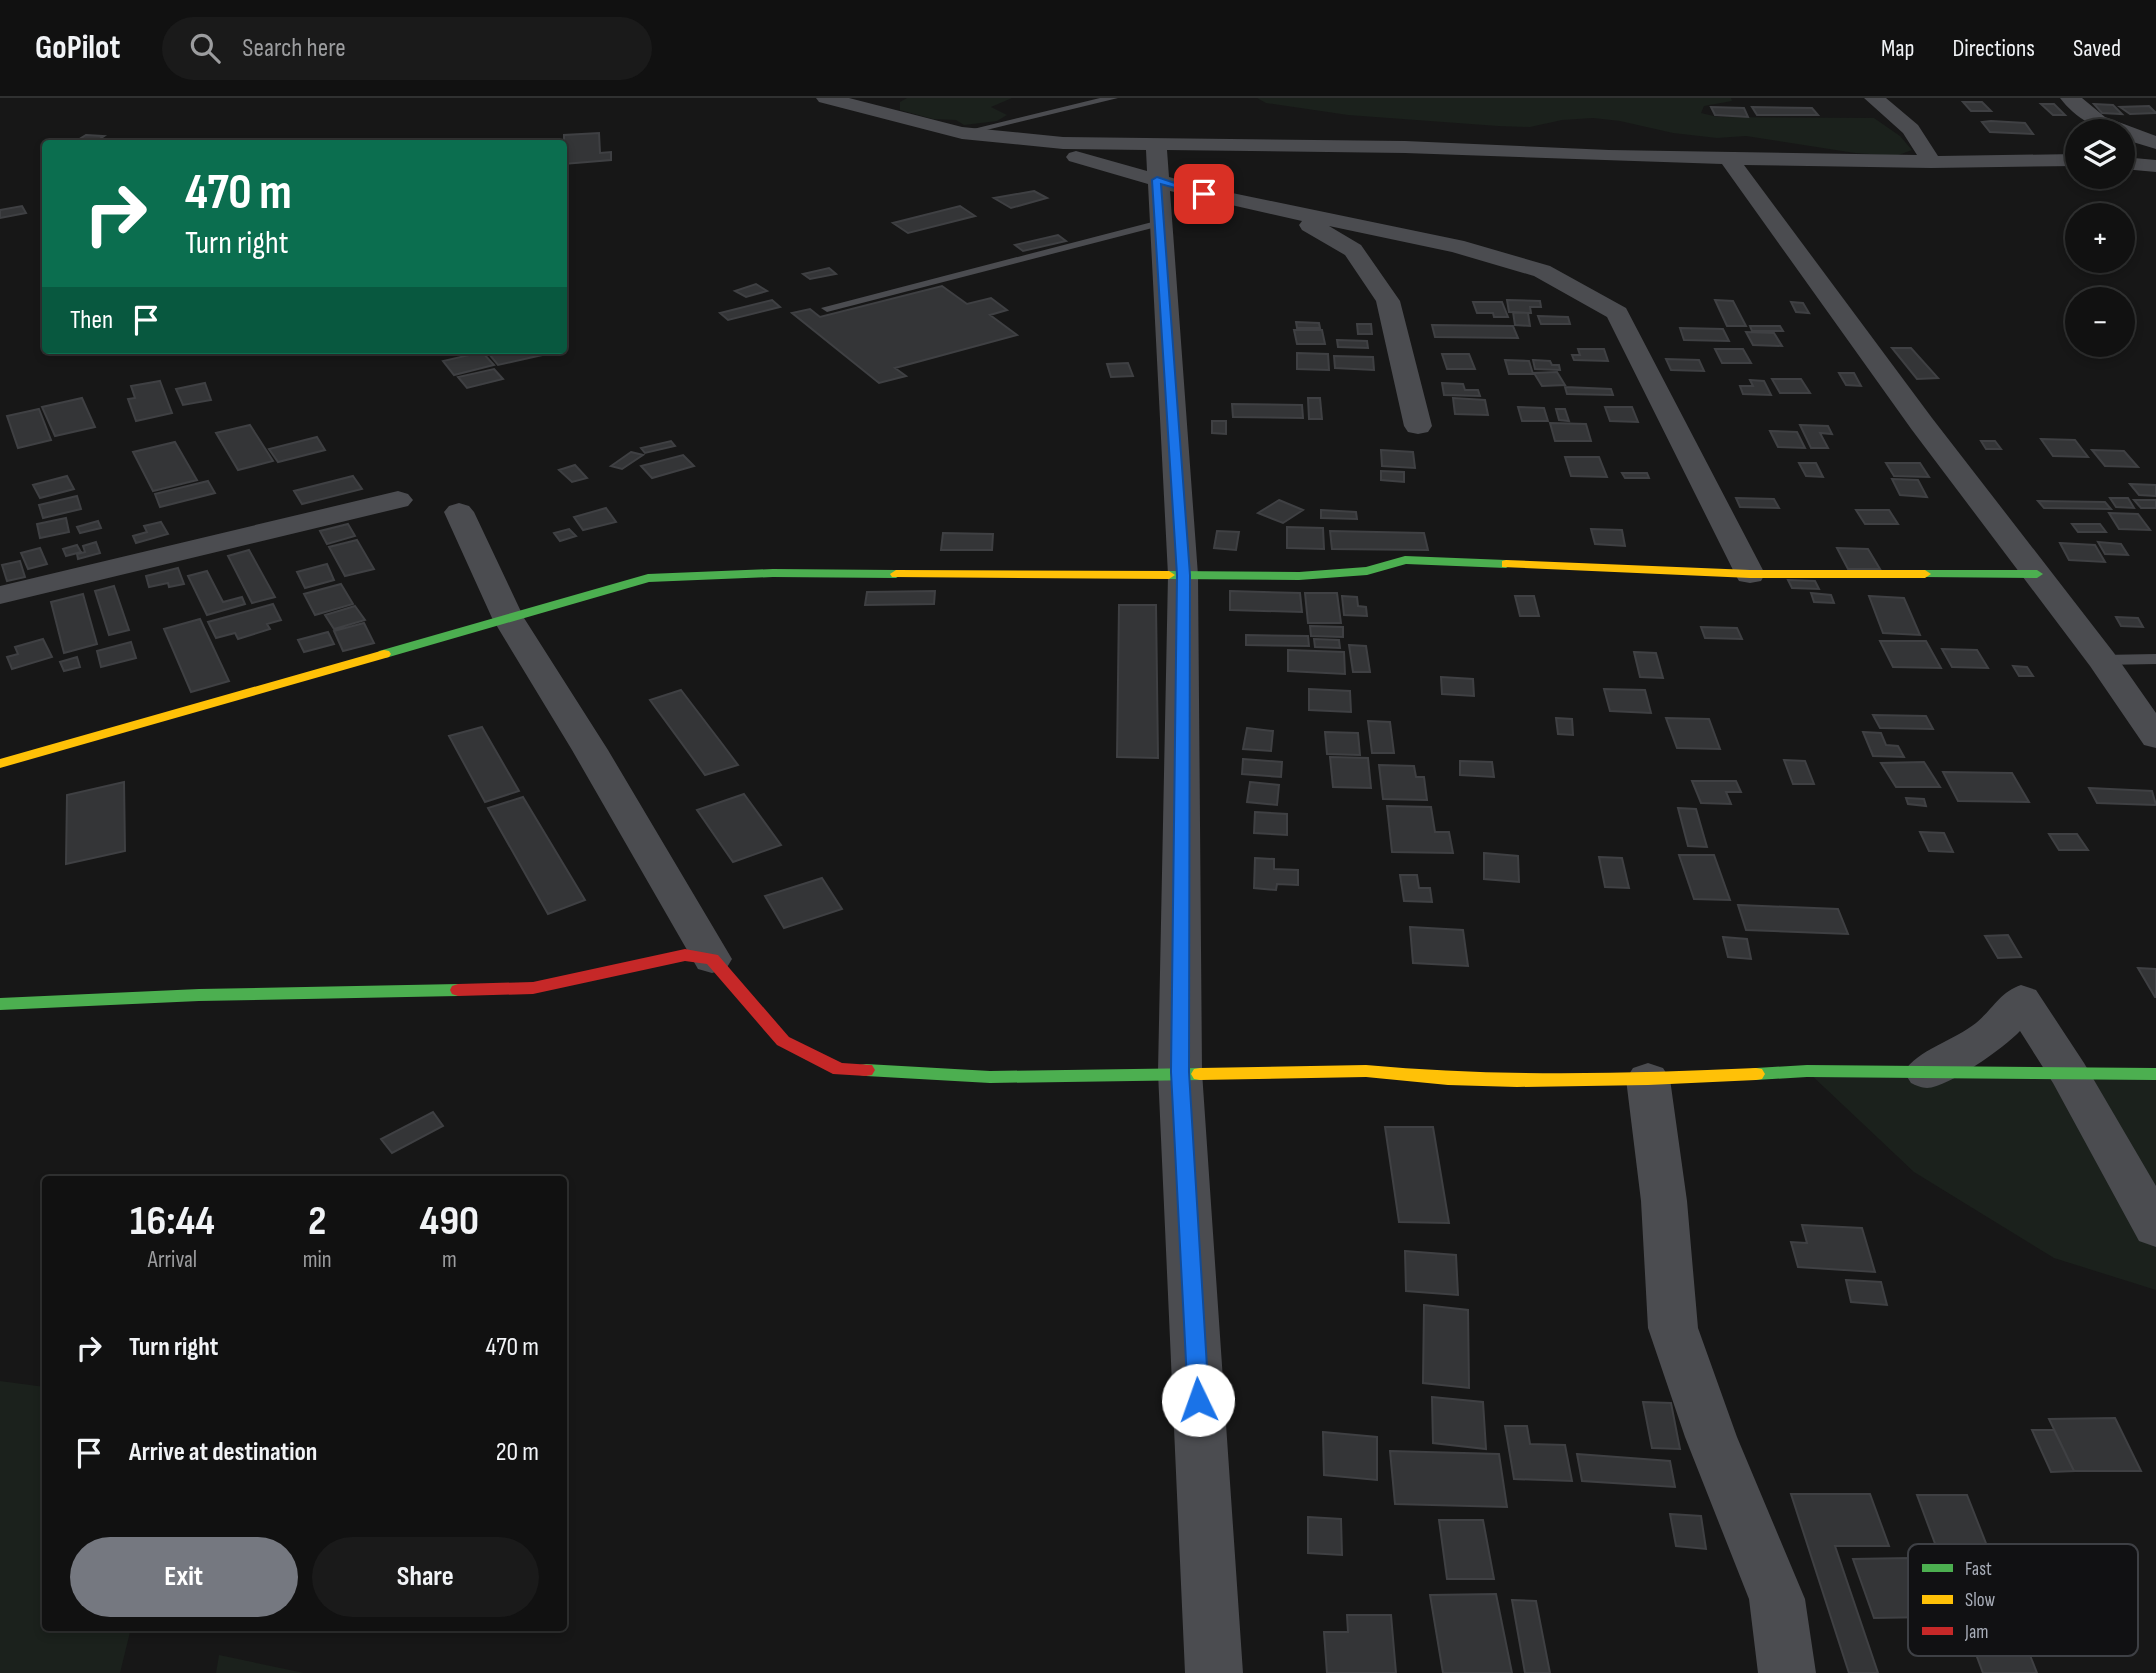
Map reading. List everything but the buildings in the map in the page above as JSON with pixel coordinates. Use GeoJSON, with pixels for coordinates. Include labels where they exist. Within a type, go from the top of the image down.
{"type":"FeatureCollection","features":[{"type":"Feature","properties":{"kind":"street"},"geometry":{"type":"LineString","coordinates":[[826,98],[962,133],[1156,162],[1405,147],[1728,158],[1931,162],[2065,160]]}},
{"type":"Feature","properties":{"kind":"street"},"geometry":{"type":"LineString","coordinates":[[1874,98],[1910,129],[1931,162]]}},
{"type":"Feature","properties":{"kind":"street"},"geometry":{"type":"LineString","coordinates":[[2070,98],[2096,119]]}},
{"type":"Feature","properties":{"kind":"street"},"geometry":{"type":"LineString","coordinates":[[2135,136],[2156,143]]}},
{"type":"Feature","properties":{"kind":"street"},"geometry":{"type":"LineString","coordinates":[[1020,140],[1156,162],[1204,194],[1456,246],[1542,271],[1617,313],[1751,573]]}},
{"type":"Feature","properties":{"kind":"street"},"geometry":{"type":"LineString","coordinates":[[1728,158],[1922,424],[2102,660],[2156,738]]}},
{"type":"Feature","properties":{"kind":"street"},"geometry":{"type":"LineString","coordinates":[[1156,162],[1183,575],[1180,1072],[1214,1673]]}},
{"type":"Feature","properties":{"kind":"street"},"geometry":{"type":"LineString","coordinates":[[2135,164],[2156,166]]}},
{"type":"Feature","properties":{"kind":"street"},"geometry":{"type":"LineString","coordinates":[[1287,212],[1353,250],[1388,301],[1418,426]]}},
{"type":"Feature","properties":{"kind":"street"},"geometry":{"type":"LineString","coordinates":[[0,595],[398,500]]}},
{"type":"Feature","properties":{"kind":"street"},"geometry":{"type":"LineString","coordinates":[[458,512],[508,618],[590,750],[712,959],[783,1041],[839,1069],[990,1077],[1366,1070],[1448,1079],[1648,1079],[1807,1071],[2156,1074]]}},
{"type":"Feature","properties":{"kind":"street"},"geometry":{"type":"LineString","coordinates":[[0,764],[648,578],[773,573],[1299,576],[1367,571],[1405,560],[1751,573],[2037,574]]}},
{"type":"Feature","properties":{"kind":"street"},"geometry":{"type":"LineString","coordinates":[[0,1003],[199,995],[533,988],[685,955],[712,959]]}},
{"type":"Feature","properties":{"kind":"street"},"geometry":{"type":"LineString","coordinates":[[1926,1072],[1977,1047],[2007,1021],[2021,1000],[2069,1074],[2156,1228]]}},
{"type":"Feature","properties":{"kind":"street"},"geometry":{"type":"LineString","coordinates":[[1648,1079],[1664,1202],[1673,1328],[1711,1437],[1777,1599],[1787,1673]]}},
{"type":"Feature","properties":{"kind":"lane"},"geometry":{"type":"LineString","coordinates":[[962,133],[1112,98]]}},
{"type":"Feature","properties":{"kind":"lane"},"geometry":{"type":"LineString","coordinates":[[827,308],[1160,223]]}},
{"type":"Feature","properties":{"kind":"lane"},"geometry":{"type":"LineString","coordinates":[[2102,660],[2156,659]]}},
{"type":"Feature","properties":{"kind":"shaded area"},"geometry":{"type":"Polygon","coordinates":[[[907,98],[1012,98],[991,107],[1007,115],[997,121],[964,125],[956,120],[933,119],[900,110],[900,102],[907,98]]]}},
{"type":"Feature","properties":{"kind":"shaded area"},"geometry":{"type":"Polygon","coordinates":[[[1257,98],[1731,98],[1732,101],[1704,106],[1701,113],[1718,117],[1874,118],[1900,136],[1912,150],[1896,156],[1855,153],[1746,136],[1717,138],[1673,133],[1593,118],[1562,120],[1530,127],[1348,115],[1266,103],[1257,98]]]}},
{"type":"Feature","properties":{"kind":"shaded area"},"geometry":{"type":"Polygon","coordinates":[[[1807,1071],[2156,1074],[2156,1290],[2054,1258],[1914,1172],[1807,1071]]]}},
{"type":"Feature","properties":{"kind":"shaded area"},"geometry":{"type":"Polygon","coordinates":[[[0,1381],[42,1387],[42,1631],[130,1631],[120,1673],[0,1673],[0,1381]]]}},
{"type":"Feature","properties":{"kind":"shaded area"},"geometry":{"type":"Polygon","coordinates":[[[219,1655],[304,1673],[216,1673],[219,1655]]]}},
{"type":"Feature","properties":{"kind":"traffic: fast"},"geometry":{"type":"LineString","coordinates":[[1169,575],[1299,576],[1367,571],[1405,560],[1506,564]]}},
{"type":"Feature","properties":{"kind":"traffic: fast"},"geometry":{"type":"LineString","coordinates":[[384,654],[648,578],[773,573],[896,574]]}},
{"type":"Feature","properties":{"kind":"traffic: fast"},"geometry":{"type":"LineString","coordinates":[[1925,574],[2037,574]]}},
{"type":"Feature","properties":{"kind":"traffic: fast"},"geometry":{"type":"LineString","coordinates":[[0,1004],[199,995],[458,990]]}},
{"type":"Feature","properties":{"kind":"traffic: fast"},"geometry":{"type":"LineString","coordinates":[[866,1070],[990,1077],[1200,1074]]}},
{"type":"Feature","properties":{"kind":"traffic: fast"},"geometry":{"type":"LineString","coordinates":[[1756,1074],[1807,1071],[2156,1074]]}},
{"type":"Feature","properties":{"kind":"traffic: slow"},"geometry":{"type":"LineString","coordinates":[[1506,564],[1750,574],[1925,574]]}},
{"type":"Feature","properties":{"kind":"traffic: slow"},"geometry":{"type":"LineString","coordinates":[[896,574],[1169,575]]}},
{"type":"Feature","properties":{"kind":"traffic: slow"},"geometry":{"type":"LineString","coordinates":[[0,764],[384,654]]}},
{"type":"Feature","properties":{"kind":"traffic: slow"},"geometry":{"type":"LineString","coordinates":[[1200,1074],[1366,1071],[1448,1079],[1517,1080],[1648,1079],[1756,1074]]}},
{"type":"Feature","properties":{"kind":"traffic: jam"},"geometry":{"type":"LineString","coordinates":[[458,990],[533,988],[685,955],[712,959],[783,1041],[839,1069],[866,1070]]}},
{"type":"Feature","properties":{"kind":"route"},"geometry":{"type":"LineString","coordinates":[[1198,1400],[1180,1072],[1183,575],[1157,180],[1204,194]]}}]}
